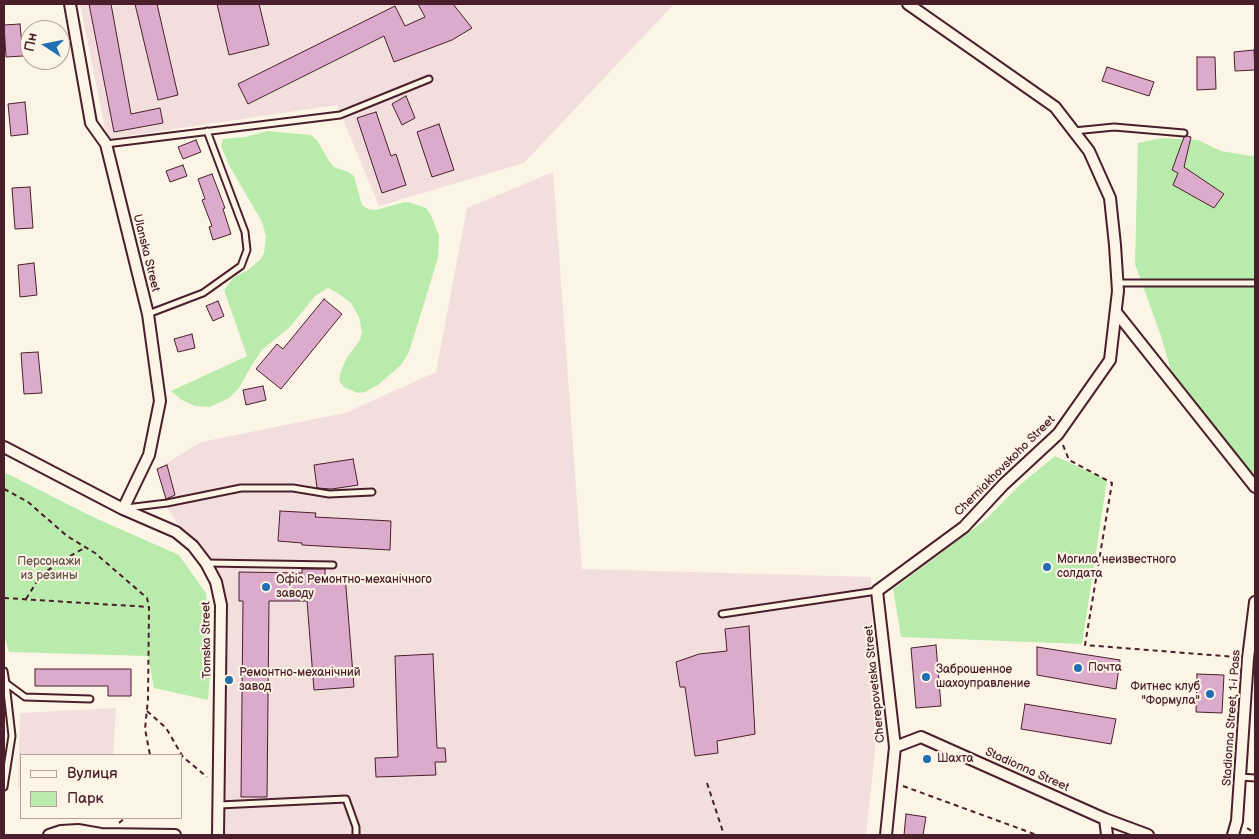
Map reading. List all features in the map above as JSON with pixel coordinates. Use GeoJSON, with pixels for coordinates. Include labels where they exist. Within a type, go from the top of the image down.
{"type":"FeatureCollection","features":[{"type":"Feature","properties":{"kind":"street","name":"Ulanska Street"},"geometry":{"type":"LineString","coordinates":[[70,4],[91,123],[106,144],[148,314],[160,401],[149,455],[123,509]]}},
{"type":"Feature","properties":{"kind":"street","name":"Cherniakhovskoho Street"},"geometry":{"type":"LineString","coordinates":[[877,591],[964,526],[1003,484],[1058,434],[1110,360],[1118,282],[1116,245],[1110,198],[1089,151],[1055,107],[908,4]]}},
{"type":"Feature","properties":{"kind":"street"},"geometry":{"type":"LineString","coordinates":[[1116,312],[1255,487]]}},
{"type":"Feature","properties":{"kind":"street","name":"Tomska Street"},"geometry":{"type":"LineString","coordinates":[[4,447],[123,509],[176,532],[193,546],[206,563],[216,582],[221,605],[218,835]]}},
{"type":"Feature","properties":{"kind":"street","name":"Cherepovetska Street"},"geometry":{"type":"LineString","coordinates":[[877,591],[895,747],[886,835]]}},
{"type":"Feature","properties":{"kind":"street","name":"Stadionna Street, 1-i Pass"},"geometry":{"type":"LineString","coordinates":[[1233,835],[1237,821],[1248,658],[1255,602]]}},
{"type":"Feature","properties":{"kind":"street","name":"Stadionna Street"},"geometry":{"type":"LineString","coordinates":[[895,747],[921,737],[1105,819],[1148,835]]}},
{"type":"Feature","properties":{"kind":"street"},"geometry":{"type":"LineString","coordinates":[[1105,819],[1107,835]]}},
{"type":"Feature","properties":{"kind":"street"},"geometry":{"type":"LineString","coordinates":[[49,835],[61,831],[78,830],[100,835],[175,835]]}},
{"type":"Feature","properties":{"kind":"lane"},"geometry":{"type":"LineString","coordinates":[[106,144],[340,115],[429,79]]}},
{"type":"Feature","properties":{"kind":"lane"},"geometry":{"type":"LineString","coordinates":[[1073,131],[1114,127],[1184,133]]}},
{"type":"Feature","properties":{"kind":"lane"},"geometry":{"type":"LineString","coordinates":[[148,314],[203,293],[241,266],[247,250],[246,232],[207,132]]}},
{"type":"Feature","properties":{"kind":"lane"},"geometry":{"type":"LineString","coordinates":[[1118,282],[1255,284]]}},
{"type":"Feature","properties":{"kind":"lane"},"geometry":{"type":"LineString","coordinates":[[123,509],[241,488],[293,488],[329,494],[372,492]]}},
{"type":"Feature","properties":{"kind":"lane"},"geometry":{"type":"LineString","coordinates":[[206,563],[333,565]]}},
{"type":"Feature","properties":{"kind":"lane"},"geometry":{"type":"LineString","coordinates":[[722,614],[877,591]]}},
{"type":"Feature","properties":{"kind":"lane"},"geometry":{"type":"LineString","coordinates":[[4,671],[12,736],[4,787]]}},
{"type":"Feature","properties":{"kind":"lane"},"geometry":{"type":"LineString","coordinates":[[6,683],[25,697],[90,699]]}},
{"type":"Feature","properties":{"kind":"lane"},"geometry":{"type":"LineString","coordinates":[[1240,776],[1255,778]]}},
{"type":"Feature","properties":{"kind":"lane"},"geometry":{"type":"LineString","coordinates":[[219,805],[346,799],[356,827],[356,835]]}},
{"type":"Feature","properties":{"kind":"path"},"geometry":{"type":"LineString","coordinates":[[1058,434],[1069,460],[1112,483],[1085,645],[1248,658]]}},
{"type":"Feature","properties":{"kind":"path"},"geometry":{"type":"LineString","coordinates":[[4,489],[28,502],[68,536],[95,553],[147,598],[149,607],[148,699],[145,729],[150,754]]}},
{"type":"Feature","properties":{"kind":"path"},"geometry":{"type":"LineString","coordinates":[[26,599],[41,575],[86,547]]}},
{"type":"Feature","properties":{"kind":"path"},"geometry":{"type":"LineString","coordinates":[[4,598],[149,607]]}},
{"type":"Feature","properties":{"kind":"path"},"geometry":{"type":"LineString","coordinates":[[147,711],[166,728],[181,754]]}},
{"type":"Feature","properties":{"kind":"path"},"geometry":{"type":"LineString","coordinates":[[182,755],[211,780]]}},
{"type":"Feature","properties":{"kind":"path"},"geometry":{"type":"LineString","coordinates":[[891,782],[1037,835]]}},
{"type":"Feature","properties":{"kind":"path"},"geometry":{"type":"LineString","coordinates":[[707,783],[724,835]]}},
{"type":"Feature","properties":{"kind":"shaded area"},"geometry":{"type":"Polygon","coordinates":[[[80,4],[674,4],[524,163],[379,206],[337,105],[107,139],[80,4]]]}},
{"type":"Feature","properties":{"kind":"shaded area"},"geometry":{"type":"Polygon","coordinates":[[[553,172],[582,569],[871,577],[875,752],[866,835],[221,835],[213,576],[168,509],[157,469],[201,442],[345,413],[436,372],[467,208],[553,172]]]}},
{"type":"Feature","properties":{"kind":"shaded area"},"geometry":{"type":"Polygon","coordinates":[[[116,708],[113,754],[20,754],[20,787],[18,787],[20,713],[116,708]]]}},
{"type":"Feature","properties":{"kind":"green space"},"geometry":{"type":"Polygon","coordinates":[[[268,131],[311,135],[317,140],[334,167],[354,176],[362,205],[368,209],[376,210],[405,202],[426,208],[431,215],[439,236],[438,258],[409,352],[401,365],[378,385],[365,392],[358,393],[344,387],[339,381],[346,359],[360,340],[362,332],[359,317],[351,303],[328,288],[315,296],[291,326],[262,350],[239,388],[229,398],[210,407],[195,406],[182,400],[171,391],[247,356],[224,290],[234,277],[248,270],[260,260],[264,253],[266,236],[262,222],[230,167],[221,146],[223,139],[245,137],[268,131]]]}},
{"type":"Feature","properties":{"kind":"green space"},"geometry":{"type":"Polygon","coordinates":[[[1162,138],[1198,140],[1221,151],[1255,155],[1255,474],[1214,441],[1175,385],[1161,336],[1135,264],[1138,143],[1162,138]]]}},
{"type":"Feature","properties":{"kind":"green space"},"geometry":{"type":"Polygon","coordinates":[[[1055,456],[1107,480],[1082,644],[901,637],[893,589],[984,521],[1022,483],[1055,456]]]}},
{"type":"Feature","properties":{"kind":"green space","name":"Персонажи из резины"},"geometry":{"type":"Polygon","coordinates":[[[4,472],[93,517],[179,555],[206,593],[211,663],[208,700],[154,688],[148,656],[9,652],[4,635],[4,472]]]}},
{"type":"Feature","properties":{"kind":"building"},"geometry":{"type":"Polygon","coordinates":[[[89,4],[111,4],[131,114],[160,108],[163,123],[114,132],[89,4]]]}},
{"type":"Feature","properties":{"kind":"building"},"geometry":{"type":"Polygon","coordinates":[[[135,4],[157,4],[178,95],[158,100],[135,4]]]}},
{"type":"Feature","properties":{"kind":"building"},"geometry":{"type":"Polygon","coordinates":[[[217,4],[259,4],[269,45],[229,55],[217,4]]]}},
{"type":"Feature","properties":{"kind":"building"},"geometry":{"type":"Polygon","coordinates":[[[418,4],[453,4],[472,28],[452,40],[394,62],[384,36],[248,104],[238,84],[395,6],[405,26],[425,17],[418,4]]]}},
{"type":"Feature","properties":{"kind":"building"},"geometry":{"type":"Polygon","coordinates":[[[20,24],[20,56],[6,57],[4,25],[20,24]]]}},
{"type":"Feature","properties":{"kind":"building"},"geometry":{"type":"Polygon","coordinates":[[[1254,50],[1255,70],[1235,71],[1234,52],[1254,50]]]}},
{"type":"Feature","properties":{"kind":"building"},"geometry":{"type":"Polygon","coordinates":[[[1197,57],[1215,57],[1216,89],[1197,90],[1197,57]]]}},
{"type":"Feature","properties":{"kind":"building"},"geometry":{"type":"Polygon","coordinates":[[[1107,67],[1154,82],[1149,96],[1102,81],[1107,67]]]}},
{"type":"Feature","properties":{"kind":"building"},"geometry":{"type":"Polygon","coordinates":[[[406,96],[415,118],[402,125],[392,104],[406,96]]]}},
{"type":"Feature","properties":{"kind":"building"},"geometry":{"type":"Polygon","coordinates":[[[25,102],[28,134],[11,136],[8,104],[25,102]]]}},
{"type":"Feature","properties":{"kind":"building"},"geometry":{"type":"Polygon","coordinates":[[[376,112],[391,156],[396,154],[406,185],[382,193],[357,118],[376,112]]]}},
{"type":"Feature","properties":{"kind":"building"},"geometry":{"type":"Polygon","coordinates":[[[439,124],[454,170],[432,177],[417,132],[439,124]]]}},
{"type":"Feature","properties":{"kind":"building"},"geometry":{"type":"Polygon","coordinates":[[[1184,137],[1191,137],[1184,167],[1224,194],[1214,208],[1173,185],[1178,173],[1172,170],[1184,137]]]}},
{"type":"Feature","properties":{"kind":"building"},"geometry":{"type":"Polygon","coordinates":[[[196,140],[201,152],[183,159],[178,147],[196,140]]]}},
{"type":"Feature","properties":{"kind":"building"},"geometry":{"type":"Polygon","coordinates":[[[183,165],[187,176],[170,182],[166,171],[183,165]]]}},
{"type":"Feature","properties":{"kind":"building"},"geometry":{"type":"Polygon","coordinates":[[[212,174],[225,208],[223,209],[231,234],[213,240],[209,227],[212,226],[202,200],[205,199],[198,179],[212,174]]]}},
{"type":"Feature","properties":{"kind":"building"},"geometry":{"type":"Polygon","coordinates":[[[30,187],[33,228],[15,229],[12,188],[30,187]]]}},
{"type":"Feature","properties":{"kind":"building"},"geometry":{"type":"Polygon","coordinates":[[[34,263],[37,295],[20,297],[18,265],[34,263]]]}},
{"type":"Feature","properties":{"kind":"building"},"geometry":{"type":"Polygon","coordinates":[[[324,299],[342,314],[281,389],[256,369],[277,344],[283,349],[324,299]]]}},
{"type":"Feature","properties":{"kind":"building"},"geometry":{"type":"Polygon","coordinates":[[[218,301],[224,316],[213,321],[206,306],[218,301]]]}},
{"type":"Feature","properties":{"kind":"building"},"geometry":{"type":"Polygon","coordinates":[[[192,334],[195,348],[178,352],[174,339],[192,334]]]}},
{"type":"Feature","properties":{"kind":"building"},"geometry":{"type":"Polygon","coordinates":[[[38,352],[42,393],[24,394],[21,353],[38,352]]]}},
{"type":"Feature","properties":{"kind":"building"},"geometry":{"type":"Polygon","coordinates":[[[263,386],[266,400],[246,405],[243,390],[263,386]]]}},
{"type":"Feature","properties":{"kind":"building"},"geometry":{"type":"Polygon","coordinates":[[[353,459],[358,485],[332,489],[317,488],[314,465],[353,459]]]}},
{"type":"Feature","properties":{"kind":"building"},"geometry":{"type":"Polygon","coordinates":[[[167,465],[175,495],[166,499],[157,469],[167,465]]]}},
{"type":"Feature","properties":{"kind":"building"},"geometry":{"type":"Polygon","coordinates":[[[280,511],[316,513],[315,517],[391,521],[390,550],[302,545],[302,543],[278,541],[280,511]]]}},
{"type":"Feature","properties":{"kind":"building"},"geometry":{"type":"Polygon","coordinates":[[[302,569],[325,569],[325,577],[345,575],[354,687],[314,690],[307,601],[269,601],[267,797],[241,797],[243,601],[239,601],[239,572],[302,573],[302,569]]]}},
{"type":"Feature","properties":{"kind":"building"},"geometry":{"type":"Polygon","coordinates":[[[749,626],[755,734],[717,741],[718,753],[695,756],[685,687],[680,687],[676,662],[699,654],[727,651],[725,629],[749,626]]]}},
{"type":"Feature","properties":{"kind":"building","name":"Заброшенное шахоуправление"},"geometry":{"type":"Polygon","coordinates":[[[936,645],[941,706],[916,708],[911,648],[936,645]]]}},
{"type":"Feature","properties":{"kind":"building","name":"Почта"},"geometry":{"type":"Polygon","coordinates":[[[1037,647],[1120,660],[1116,689],[1037,675],[1037,647]]]}},
{"type":"Feature","properties":{"kind":"building"},"geometry":{"type":"Polygon","coordinates":[[[433,654],[437,748],[445,748],[446,762],[435,762],[436,775],[376,777],[375,758],[398,757],[395,656],[433,654]]]}},
{"type":"Feature","properties":{"kind":"building"},"geometry":{"type":"Polygon","coordinates":[[[35,669],[131,669],[131,696],[108,696],[108,686],[35,686],[35,669]]]}},
{"type":"Feature","properties":{"kind":"building","name":"Фитнес клуб \"Формула\""},"geometry":{"type":"Polygon","coordinates":[[[1197,674],[1224,675],[1222,713],[1196,712],[1197,674]]]}},
{"type":"Feature","properties":{"kind":"building"},"geometry":{"type":"Polygon","coordinates":[[[1025,704],[1116,719],[1111,744],[1021,729],[1025,704]]]}},
{"type":"Feature","properties":{"kind":"building"},"geometry":{"type":"Polygon","coordinates":[[[906,814],[926,817],[923,835],[904,835],[906,814]]]}},
{"type":"Feature","properties":{"kind":"place","name":"Могила неизвестного солдата"},"geometry":{"type":"Point","coordinates":[1047,567]}},
{"type":"Feature","properties":{"kind":"place","name":"Офіс Ремонтно-механічного заводу"},"geometry":{"type":"Point","coordinates":[266,587]}},
{"type":"Feature","properties":{"kind":"place","name":"Почта"},"geometry":{"type":"Point","coordinates":[1078,668]}},
{"type":"Feature","properties":{"kind":"place","name":"Заброшенное шахоуправление"},"geometry":{"type":"Point","coordinates":[926,677]}},
{"type":"Feature","properties":{"kind":"place","name":"Ремонтно-механічний завод"},"geometry":{"type":"Point","coordinates":[229,680]}},
{"type":"Feature","properties":{"kind":"place","name":"Фитнес клуб \"Формула\""},"geometry":{"type":"Point","coordinates":[1210,694]}},
{"type":"Feature","properties":{"kind":"place","name":"Шахта"},"geometry":{"type":"Point","coordinates":[927,759]}}]}
